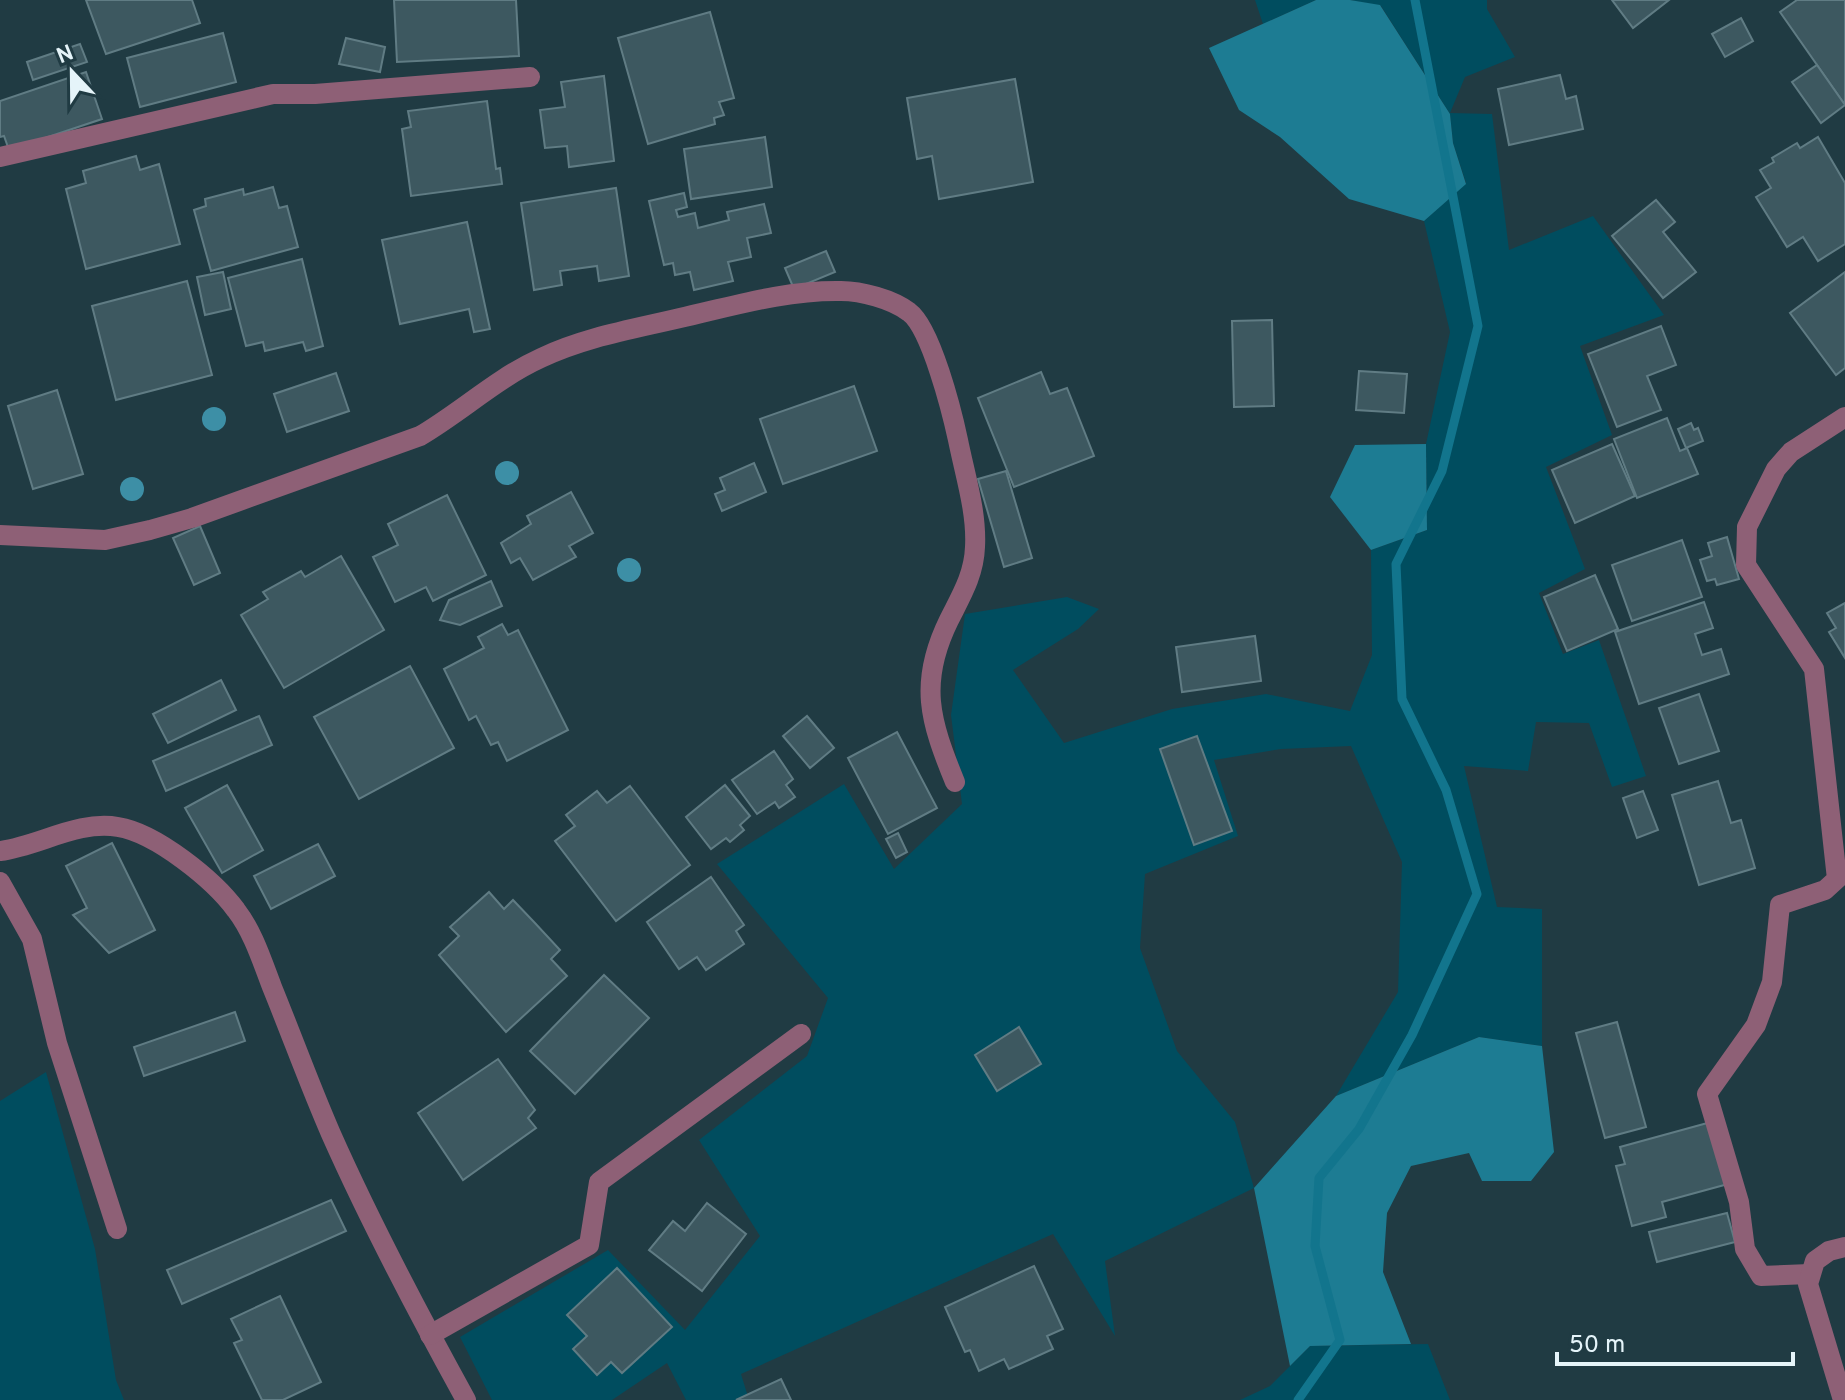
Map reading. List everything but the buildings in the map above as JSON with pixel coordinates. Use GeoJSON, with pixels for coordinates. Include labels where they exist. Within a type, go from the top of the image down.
{"type":"FeatureCollection","features":[{"type":"Feature","properties":{"kind":"street"},"geometry":{"type":"LineString","coordinates":[[0,157],[273,94],[315,94],[530,77]]}},
{"type":"Feature","properties":{"kind":"street"},"geometry":{"type":"LineString","coordinates":[[0,535],[105,540],[192,518],[420,436],[452,417],[483,392],[541,358],[592,338],[781,295],[843,291],[875,298],[909,312],[925,331],[954,420],[973,518],[975,547],[971,575],[939,641],[931,682],[930,706],[934,728],[955,782]]}},
{"type":"Feature","properties":{"kind":"street"},"geometry":{"type":"LineString","coordinates":[[1810,1274],[1761,1276],[1745,1249],[1739,1202],[1707,1094],[1756,1025],[1772,982],[1780,905],[1825,890],[1837,879],[1814,669],[1746,565],[1747,527],[1776,469],[1791,452],[1845,417]]}},
{"type":"Feature","properties":{"kind":"street"},"geometry":{"type":"LineString","coordinates":[[0,851],[97,826],[120,827],[168,850],[222,892],[239,913],[255,943],[332,1135],[430,1335],[466,1400]]}},
{"type":"Feature","properties":{"kind":"street"},"geometry":{"type":"LineString","coordinates":[[0,882],[32,939],[57,1043],[117,1229]]}},
{"type":"Feature","properties":{"kind":"street"},"geometry":{"type":"LineString","coordinates":[[430,1335],[589,1245],[599,1182],[801,1034]]}},
{"type":"Feature","properties":{"kind":"street"},"geometry":{"type":"LineString","coordinates":[[1843,1400],[1808,1284],[1815,1261],[1829,1251],[1845,1247]]}},
{"type":"Feature","properties":{"kind":"shaded area"},"geometry":{"type":"Polygon","coordinates":[[[1255,0],[1316,0],[1263,24],[1255,0]]]}},
{"type":"Feature","properties":{"kind":"shaded area"},"geometry":{"type":"Polygon","coordinates":[[[1316,0],[1350,0],[1380,5],[1450,114],[1453,143],[1466,184],[1424,221],[1349,199],[1280,137],[1239,110],[1209,48],[1316,0]]]}},
{"type":"Feature","properties":{"kind":"shaded area"},"geometry":{"type":"Polygon","coordinates":[[[1350,0],[1487,0],[1487,9],[1515,57],[1465,77],[1450,113],[1492,114],[1509,250],[1593,216],[1664,315],[1580,346],[1612,435],[1546,467],[1585,569],[1539,593],[1563,654],[1599,640],[1646,776],[1612,787],[1589,723],[1536,722],[1528,771],[1464,766],[1497,907],[1542,909],[1542,1046],[1479,1037],[1336,1096],[1398,992],[1402,862],[1351,746],[1281,749],[1214,760],[1238,836],[1145,874],[1140,948],[1177,1051],[1235,1122],[1254,1188],[1105,1261],[1115,1336],[1053,1234],[741,1374],[749,1400],[686,1400],[667,1363],[612,1400],[492,1400],[460,1337],[608,1250],[685,1330],[760,1236],[699,1140],[807,1056],[828,998],[717,864],[844,784],[894,869],[962,804],[951,715],[965,614],[1067,597],[1099,609],[1078,629],[1013,670],[1064,743],[1172,709],[1266,694],[1350,711],[1372,655],[1371,550],[1427,530],[1426,444],[1450,332],[1424,221],[1466,183],[1453,143],[1450,114],[1381,6],[1350,0]]]}},
{"type":"Feature","properties":{"kind":"shaded area"},"geometry":{"type":"Polygon","coordinates":[[[1426,444],[1427,530],[1371,550],[1330,497],[1355,445],[1426,444]]]}},
{"type":"Feature","properties":{"kind":"shaded area"},"geometry":{"type":"Polygon","coordinates":[[[1479,1037],[1542,1046],[1554,1152],[1531,1181],[1482,1181],[1469,1153],[1411,1166],[1387,1213],[1383,1272],[1411,1344],[1310,1346],[1290,1366],[1254,1188],[1336,1096],[1479,1037]]]}},
{"type":"Feature","properties":{"kind":"shaded area"},"geometry":{"type":"Polygon","coordinates":[[[46,1072],[95,1249],[116,1380],[124,1400],[0,1400],[0,1101],[46,1072]]]}},
{"type":"Feature","properties":{"kind":"shaded area"},"geometry":{"type":"Polygon","coordinates":[[[1428,1344],[1450,1400],[1240,1400],[1270,1386],[1310,1346],[1428,1344]]]}},
{"type":"Feature","properties":{"kind":"waterway"},"geometry":{"type":"LineString","coordinates":[[1298,1400],[1340,1340],[1315,1246],[1319,1178],[1359,1129],[1412,1035],[1477,894],[1446,790],[1402,699],[1396,564],[1442,471],[1478,326],[1415,0]]}}]}
